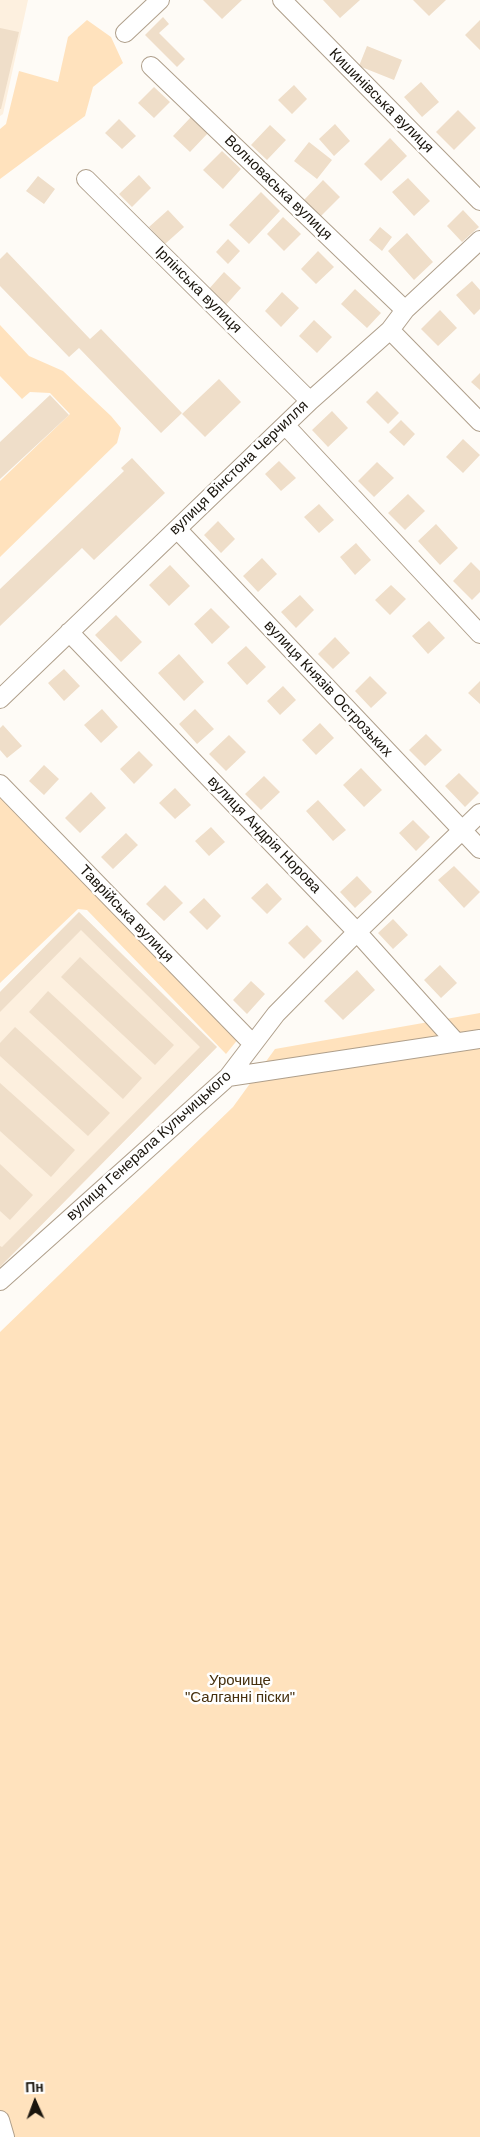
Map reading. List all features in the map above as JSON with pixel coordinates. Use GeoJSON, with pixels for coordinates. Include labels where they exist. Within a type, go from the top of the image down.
{"type":"FeatureCollection","features":[{"type":"Feature","properties":{"kind":"street"},"geometry":{"type":"LineString","coordinates":[[125,33],[160,0]]}},
{"type":"Feature","properties":{"kind":"street","name":"Кишинівська вулиця"},"geometry":{"type":"LineString","coordinates":[[282,0],[480,201]]}},
{"type":"Feature","properties":{"kind":"street","name":"Волноваська вулиця"},"geometry":{"type":"LineString","coordinates":[[151,66],[405,310]]}},
{"type":"Feature","properties":{"kind":"street","name":"Ірпінська вулиця"},"geometry":{"type":"LineString","coordinates":[[86,179],[310,401]]}},
{"type":"Feature","properties":{"kind":"street","name":"вулиця Вінстона Черчилля"},"geometry":{"type":"LineString","coordinates":[[0,698],[310,401],[390,330],[405,310],[480,240]]}},
{"type":"Feature","properties":{"kind":"street"},"geometry":{"type":"LineString","coordinates":[[390,330],[480,422]]}},
{"type":"Feature","properties":{"kind":"street"},"geometry":{"type":"LineString","coordinates":[[285,425],[480,634]]}},
{"type":"Feature","properties":{"kind":"street","name":"вулиця Князів Острозьких"},"geometry":{"type":"LineString","coordinates":[[176,529],[480,850]]}},
{"type":"Feature","properties":{"kind":"street","name":"вулиця Андрія Норова"},"geometry":{"type":"LineString","coordinates":[[70,632],[357,932],[455,1041]]}},
{"type":"Feature","properties":{"kind":"street","name":"Таврійська вулиця"},"geometry":{"type":"LineString","coordinates":[[0,784],[253,1044]]}},
{"type":"Feature","properties":{"kind":"street","name":"вулиця Генерала Кульчицького"},"geometry":{"type":"LineString","coordinates":[[0,1281],[228,1077],[276,1014],[357,932],[480,813]]}},
{"type":"Feature","properties":{"kind":"street"},"geometry":{"type":"LineString","coordinates":[[228,1077],[455,1041],[480,1039]]}},
{"type":"Feature","properties":{"kind":"street"},"geometry":{"type":"LineString","coordinates":[[0,2120],[5,2137]]}},
{"type":"Feature","properties":{"kind":"shaded area"},"geometry":{"type":"Polygon","coordinates":[[[0,0],[28,0],[3,114],[0,116],[0,0]]]}},
{"type":"Feature","properties":{"kind":"shaded area"},"geometry":{"type":"Polygon","coordinates":[[[79,912],[217,1047],[0,1267],[0,992],[79,912]]]}},
{"type":"Feature","properties":{"kind":"green space"},"geometry":{"type":"Polygon","coordinates":[[[87,20],[111,37],[123,63],[93,87],[85,116],[0,179],[0,129],[6,124],[19,71],[58,82],[68,37],[87,20]]]}},
{"type":"Feature","properties":{"kind":"green space"},"geometry":{"type":"Polygon","coordinates":[[[0,325],[29,356],[63,371],[111,416],[121,428],[117,443],[0,557],[0,481],[70,414],[50,393],[30,392],[22,399],[0,376],[0,325]]]}},
{"type":"Feature","properties":{"kind":"green space"},"geometry":{"type":"Polygon","coordinates":[[[0,797],[239,1038],[226,1054],[87,910],[78,909],[0,983],[0,797]]]}},
{"type":"Feature","properties":{"kind":"green space","name":"Урочище \"Салганні піски\""},"geometry":{"type":"Polygon","coordinates":[[[480,1013],[480,2137],[0,2137],[0,1332],[233,1107],[275,1049],[480,1013]]]}},
{"type":"Feature","properties":{"kind":"building"},"geometry":{"type":"Polygon","coordinates":[[[203,0],[242,0],[222,19],[203,0]]]}},
{"type":"Feature","properties":{"kind":"building"},"geometry":{"type":"Polygon","coordinates":[[[323,0],[360,0],[340,18],[323,0]]]}},
{"type":"Feature","properties":{"kind":"building"},"geometry":{"type":"Polygon","coordinates":[[[413,0],[446,0],[429,16],[413,0]]]}},
{"type":"Feature","properties":{"kind":"building"},"geometry":{"type":"Polygon","coordinates":[[[163,17],[169,24],[159,33],[185,59],[177,67],[145,35],[163,17]]]}},
{"type":"Feature","properties":{"kind":"building"},"geometry":{"type":"Polygon","coordinates":[[[480,20],[480,50],[465,35],[480,20]]]}},
{"type":"Feature","properties":{"kind":"building"},"geometry":{"type":"Polygon","coordinates":[[[0,28],[19,32],[1,109],[0,109],[0,28]]]}},
{"type":"Feature","properties":{"kind":"building"},"geometry":{"type":"Polygon","coordinates":[[[367,46],[402,60],[394,80],[359,66],[367,46]]]}},
{"type":"Feature","properties":{"kind":"building"},"geometry":{"type":"Polygon","coordinates":[[[421,82],[439,102],[422,117],[404,97],[421,82]]]}},
{"type":"Feature","properties":{"kind":"building"},"geometry":{"type":"Polygon","coordinates":[[[294,85],[307,99],[292,114],[278,100],[294,85]]]}},
{"type":"Feature","properties":{"kind":"building"},"geometry":{"type":"Polygon","coordinates":[[[154,87],[170,102],[154,118],[138,103],[154,87]]]}},
{"type":"Feature","properties":{"kind":"building"},"geometry":{"type":"Polygon","coordinates":[[[458,110],[476,128],[454,150],[436,132],[458,110]]]}},
{"type":"Feature","properties":{"kind":"building"},"geometry":{"type":"Polygon","coordinates":[[[191,117],[208,133],[190,152],[173,136],[191,117]]]}},
{"type":"Feature","properties":{"kind":"building"},"geometry":{"type":"Polygon","coordinates":[[[119,119],[136,136],[122,149],[105,133],[119,119]]]}},
{"type":"Feature","properties":{"kind":"building"},"geometry":{"type":"Polygon","coordinates":[[[335,124],[350,141],[334,156],[319,139],[335,124]]]}},
{"type":"Feature","properties":{"kind":"building"},"geometry":{"type":"Polygon","coordinates":[[[270,125],[286,140],[267,160],[251,145],[270,125]]]}},
{"type":"Feature","properties":{"kind":"building"},"geometry":{"type":"Polygon","coordinates":[[[390,138],[407,156],[381,181],[364,164],[390,138]]]}},
{"type":"Feature","properties":{"kind":"building"},"geometry":{"type":"Polygon","coordinates":[[[309,142],[332,160],[317,179],[294,161],[309,142]]]}},
{"type":"Feature","properties":{"kind":"building"},"geometry":{"type":"Polygon","coordinates":[[[222,151],[241,169],[223,189],[203,170],[222,151]]]}},
{"type":"Feature","properties":{"kind":"building"},"geometry":{"type":"Polygon","coordinates":[[[139,175],[151,188],[132,207],[119,194],[139,175]]]}},
{"type":"Feature","properties":{"kind":"building"},"geometry":{"type":"Polygon","coordinates":[[[38,176],[55,189],[44,204],[26,191],[38,176]]]}},
{"type":"Feature","properties":{"kind":"building"},"geometry":{"type":"Polygon","coordinates":[[[408,178],[430,201],[414,216],[392,192],[408,178]]]}},
{"type":"Feature","properties":{"kind":"building"},"geometry":{"type":"Polygon","coordinates":[[[323,180],[340,197],[321,216],[304,200],[323,180]]]}},
{"type":"Feature","properties":{"kind":"building"},"geometry":{"type":"Polygon","coordinates":[[[261,192],[280,211],[249,244],[229,225],[261,192]]]}},
{"type":"Feature","properties":{"kind":"building"},"geometry":{"type":"Polygon","coordinates":[[[168,210],[184,227],[165,244],[149,227],[168,210]]]}},
{"type":"Feature","properties":{"kind":"building"},"geometry":{"type":"Polygon","coordinates":[[[463,210],[479,227],[462,242],[447,226],[463,210]]]}},
{"type":"Feature","properties":{"kind":"building"},"geometry":{"type":"Polygon","coordinates":[[[283,217],[301,234],[284,251],[267,234],[283,217]]]}},
{"type":"Feature","properties":{"kind":"building"},"geometry":{"type":"Polygon","coordinates":[[[380,227],[392,237],[382,251],[369,240],[380,227]]]}},
{"type":"Feature","properties":{"kind":"building"},"geometry":{"type":"Polygon","coordinates":[[[407,233],[433,262],[414,280],[388,251],[407,233]]]}},
{"type":"Feature","properties":{"kind":"building"},"geometry":{"type":"Polygon","coordinates":[[[228,239],[240,251],[228,264],[216,252],[228,239]]]}},
{"type":"Feature","properties":{"kind":"building"},"geometry":{"type":"Polygon","coordinates":[[[318,251],[334,267],[316,284],[301,269],[318,251]]]}},
{"type":"Feature","properties":{"kind":"building"},"geometry":{"type":"Polygon","coordinates":[[[7,252],[90,339],[101,329],[182,413],[161,433],[79,348],[69,357],[0,286],[0,259],[7,252]]]}},
{"type":"Feature","properties":{"kind":"building"},"geometry":{"type":"Polygon","coordinates":[[[224,272],[241,288],[225,306],[208,290],[224,272]]]}},
{"type":"Feature","properties":{"kind":"building"},"geometry":{"type":"Polygon","coordinates":[[[472,281],[480,290],[480,309],[474,315],[456,295],[472,281]]]}},
{"type":"Feature","properties":{"kind":"building"},"geometry":{"type":"Polygon","coordinates":[[[355,289],[381,313],[367,328],[341,304],[355,289]]]}},
{"type":"Feature","properties":{"kind":"building"},"geometry":{"type":"Polygon","coordinates":[[[282,292],[299,308],[281,327],[265,311],[282,292]]]}},
{"type":"Feature","properties":{"kind":"building"},"geometry":{"type":"Polygon","coordinates":[[[440,310],[457,328],[438,346],[421,329],[440,310]]]}},
{"type":"Feature","properties":{"kind":"building"},"geometry":{"type":"Polygon","coordinates":[[[314,320],[332,337],[317,353],[299,336],[314,320]]]}},
{"type":"Feature","properties":{"kind":"building"},"geometry":{"type":"Polygon","coordinates":[[[480,373],[480,390],[471,382],[480,373]]]}},
{"type":"Feature","properties":{"kind":"building"},"geometry":{"type":"Polygon","coordinates":[[[219,379],[241,402],[205,437],[182,414],[219,379]]]}},
{"type":"Feature","properties":{"kind":"building"},"geometry":{"type":"Polygon","coordinates":[[[377,391],[399,413],[388,424],[366,402],[377,391]]]}},
{"type":"Feature","properties":{"kind":"building"},"geometry":{"type":"Polygon","coordinates":[[[50,395],[69,415],[0,479],[0,442],[50,395]]]}},
{"type":"Feature","properties":{"kind":"building"},"geometry":{"type":"Polygon","coordinates":[[[332,411],[348,428],[328,447],[312,430],[332,411]]]}},
{"type":"Feature","properties":{"kind":"building"},"geometry":{"type":"Polygon","coordinates":[[[401,420],[415,434],[404,446],[389,432],[401,420]]]}},
{"type":"Feature","properties":{"kind":"building"},"geometry":{"type":"Polygon","coordinates":[[[463,439],[480,455],[463,473],[446,457],[463,439]]]}},
{"type":"Feature","properties":{"kind":"building"},"geometry":{"type":"Polygon","coordinates":[[[132,458],[165,493],[94,560],[82,548],[0,626],[0,589],[124,471],[121,468],[132,458]]]}},
{"type":"Feature","properties":{"kind":"building"},"geometry":{"type":"Polygon","coordinates":[[[279,461],[296,478],[281,491],[265,474],[279,461]]]}},
{"type":"Feature","properties":{"kind":"building"},"geometry":{"type":"Polygon","coordinates":[[[377,462],[394,478],[374,497],[358,481],[377,462]]]}},
{"type":"Feature","properties":{"kind":"building"},"geometry":{"type":"Polygon","coordinates":[[[408,494],[425,511],[405,530],[388,513],[408,494]]]}},
{"type":"Feature","properties":{"kind":"building"},"geometry":{"type":"Polygon","coordinates":[[[319,504],[334,520],[319,533],[304,517],[319,504]]]}},
{"type":"Feature","properties":{"kind":"building"},"geometry":{"type":"Polygon","coordinates":[[[218,521],[235,539],[221,553],[204,535],[218,521]]]}},
{"type":"Feature","properties":{"kind":"building"},"geometry":{"type":"Polygon","coordinates":[[[436,524],[458,548],[440,565],[418,541],[436,524]]]}},
{"type":"Feature","properties":{"kind":"building"},"geometry":{"type":"Polygon","coordinates":[[[356,543],[371,560],[355,575],[340,557],[356,543]]]}},
{"type":"Feature","properties":{"kind":"building"},"geometry":{"type":"Polygon","coordinates":[[[262,558],[277,574],[258,592],[243,576],[262,558]]]}},
{"type":"Feature","properties":{"kind":"building"},"geometry":{"type":"Polygon","coordinates":[[[471,562],[480,571],[480,592],[472,600],[453,581],[471,562]]]}},
{"type":"Feature","properties":{"kind":"building"},"geometry":{"type":"Polygon","coordinates":[[[170,565],[190,586],[169,606],[149,585],[170,565]]]}},
{"type":"Feature","properties":{"kind":"building"},"geometry":{"type":"Polygon","coordinates":[[[391,585],[406,599],[390,615],[375,600],[391,585]]]}},
{"type":"Feature","properties":{"kind":"building"},"geometry":{"type":"Polygon","coordinates":[[[300,595],[314,610],[296,628],[281,612],[300,595]]]}},
{"type":"Feature","properties":{"kind":"building"},"geometry":{"type":"Polygon","coordinates":[[[211,608],[230,627],[212,644],[194,624],[211,608]]]}},
{"type":"Feature","properties":{"kind":"building"},"geometry":{"type":"Polygon","coordinates":[[[116,615],[142,642],[121,662],[95,635],[116,615]]]}},
{"type":"Feature","properties":{"kind":"building"},"geometry":{"type":"Polygon","coordinates":[[[429,621],[445,638],[428,654],[412,636],[429,621]]]}},
{"type":"Feature","properties":{"kind":"building"},"geometry":{"type":"Polygon","coordinates":[[[335,637],[350,653],[333,669],[318,654],[335,637]]]}},
{"type":"Feature","properties":{"kind":"building"},"geometry":{"type":"Polygon","coordinates":[[[246,646],[266,667],[247,685],[227,663],[246,646]]]}},
{"type":"Feature","properties":{"kind":"building"},"geometry":{"type":"Polygon","coordinates":[[[179,654],[204,682],[184,701],[158,673],[179,654]]]}},
{"type":"Feature","properties":{"kind":"building"},"geometry":{"type":"Polygon","coordinates":[[[64,669],[80,686],[64,701],[48,683],[64,669]]]}},
{"type":"Feature","properties":{"kind":"building"},"geometry":{"type":"Polygon","coordinates":[[[370,676],[387,693],[371,708],[355,691],[370,676]]]}},
{"type":"Feature","properties":{"kind":"building"},"geometry":{"type":"Polygon","coordinates":[[[480,681],[480,704],[468,693],[480,681]]]}},
{"type":"Feature","properties":{"kind":"building"},"geometry":{"type":"Polygon","coordinates":[[[283,686],[296,700],[280,715],[267,701],[283,686]]]}},
{"type":"Feature","properties":{"kind":"building"},"geometry":{"type":"Polygon","coordinates":[[[102,709],[118,727],[101,743],[84,725],[102,709]]]}},
{"type":"Feature","properties":{"kind":"building"},"geometry":{"type":"Polygon","coordinates":[[[195,709],[214,729],[197,744],[179,724],[195,709]]]}},
{"type":"Feature","properties":{"kind":"building"},"geometry":{"type":"Polygon","coordinates":[[[320,723],[334,738],[316,755],[302,740],[320,723]]]}},
{"type":"Feature","properties":{"kind":"building"},"geometry":{"type":"Polygon","coordinates":[[[3,725],[22,746],[7,758],[0,750],[0,728],[3,725]]]}},
{"type":"Feature","properties":{"kind":"building"},"geometry":{"type":"Polygon","coordinates":[[[426,734],[442,750],[425,766],[409,750],[426,734]]]}},
{"type":"Feature","properties":{"kind":"building"},"geometry":{"type":"Polygon","coordinates":[[[229,735],[246,752],[226,771],[209,754],[229,735]]]}},
{"type":"Feature","properties":{"kind":"building"},"geometry":{"type":"Polygon","coordinates":[[[139,751],[153,765],[134,784],[120,769],[139,751]]]}},
{"type":"Feature","properties":{"kind":"building"},"geometry":{"type":"Polygon","coordinates":[[[44,765],[59,779],[44,795],[29,781],[44,765]]]}},
{"type":"Feature","properties":{"kind":"building"},"geometry":{"type":"Polygon","coordinates":[[[361,768],[382,790],[364,807],[343,785],[361,768]]]}},
{"type":"Feature","properties":{"kind":"building"},"geometry":{"type":"Polygon","coordinates":[[[459,773],[479,793],[465,807],[445,786],[459,773]]]}},
{"type":"Feature","properties":{"kind":"building"},"geometry":{"type":"Polygon","coordinates":[[[264,776],[280,792],[261,810],[245,794],[264,776]]]}},
{"type":"Feature","properties":{"kind":"building"},"geometry":{"type":"Polygon","coordinates":[[[175,788],[191,805],[175,819],[159,803],[175,788]]]}},
{"type":"Feature","properties":{"kind":"building"},"geometry":{"type":"Polygon","coordinates":[[[91,792],[106,808],[80,833],[65,818],[91,792]]]}},
{"type":"Feature","properties":{"kind":"building"},"geometry":{"type":"Polygon","coordinates":[[[318,800],[346,830],[333,841],[306,811],[318,800]]]}},
{"type":"Feature","properties":{"kind":"building"},"geometry":{"type":"Polygon","coordinates":[[[413,820],[430,837],[416,851],[399,833],[413,820]]]}},
{"type":"Feature","properties":{"kind":"building"},"geometry":{"type":"Polygon","coordinates":[[[211,827],[225,842],[209,856],[195,841],[211,827]]]}},
{"type":"Feature","properties":{"kind":"building"},"geometry":{"type":"Polygon","coordinates":[[[126,833],[138,845],[113,869],[101,857],[126,833]]]}},
{"type":"Feature","properties":{"kind":"building"},"geometry":{"type":"Polygon","coordinates":[[[454,866],[480,892],[464,908],[438,880],[454,866]]]}},
{"type":"Feature","properties":{"kind":"building"},"geometry":{"type":"Polygon","coordinates":[[[357,876],[372,892],[355,908],[340,892],[357,876]]]}},
{"type":"Feature","properties":{"kind":"building"},"geometry":{"type":"Polygon","coordinates":[[[267,883],[282,899],[267,914],[251,898],[267,883]]]}},
{"type":"Feature","properties":{"kind":"building"},"geometry":{"type":"Polygon","coordinates":[[[165,885],[183,903],[164,921],[146,904],[165,885]]]}},
{"type":"Feature","properties":{"kind":"building"},"geometry":{"type":"Polygon","coordinates":[[[204,898],[221,916],[207,930],[189,912],[204,898]]]}},
{"type":"Feature","properties":{"kind":"building"},"geometry":{"type":"Polygon","coordinates":[[[79,912],[217,1047],[0,1267],[0,1246],[2,1247],[200,1047],[81,930],[0,1012],[0,992],[79,912]]]}},
{"type":"Feature","properties":{"kind":"building"},"geometry":{"type":"Polygon","coordinates":[[[393,919],[408,935],[393,949],[378,933],[393,919]]]}},
{"type":"Feature","properties":{"kind":"building"},"geometry":{"type":"Polygon","coordinates":[[[307,925],[322,941],[304,959],[288,943],[307,925]]]}},
{"type":"Feature","properties":{"kind":"building"},"geometry":{"type":"Polygon","coordinates":[[[80,957],[174,1045],[155,1065],[61,977],[80,957]]]}},
{"type":"Feature","properties":{"kind":"building"},"geometry":{"type":"Polygon","coordinates":[[[440,965],[457,983],[441,998],[424,980],[440,965]]]}},
{"type":"Feature","properties":{"kind":"building"},"geometry":{"type":"Polygon","coordinates":[[[357,970],[375,990],[343,1020],[324,1001],[357,970]]]}},
{"type":"Feature","properties":{"kind":"building"},"geometry":{"type":"Polygon","coordinates":[[[251,981],[265,994],[247,1014],[233,1000],[251,981]]]}},
{"type":"Feature","properties":{"kind":"building"},"geometry":{"type":"Polygon","coordinates":[[[48,991],[142,1078],[123,1099],[29,1012],[48,991]]]}},
{"type":"Feature","properties":{"kind":"building"},"geometry":{"type":"Polygon","coordinates":[[[15,1027],[110,1113],[88,1136],[0,1056],[0,1043],[15,1027]]]}},
{"type":"Feature","properties":{"kind":"building"},"geometry":{"type":"Polygon","coordinates":[[[0,1083],[75,1150],[51,1177],[0,1131],[0,1083]]]}},
{"type":"Feature","properties":{"kind":"building"},"geometry":{"type":"Polygon","coordinates":[[[0,1164],[33,1195],[10,1220],[0,1211],[0,1164]]]}}]}
